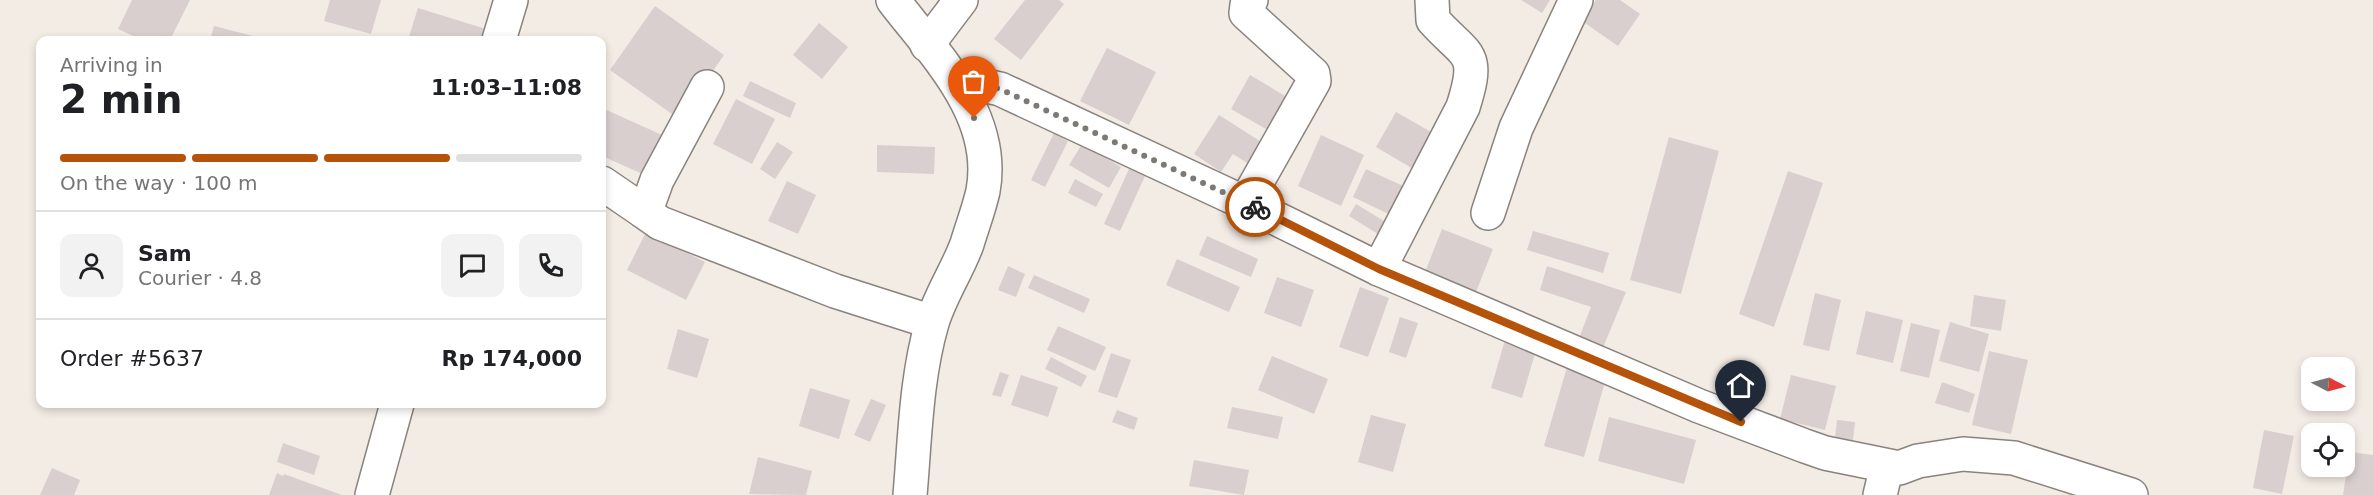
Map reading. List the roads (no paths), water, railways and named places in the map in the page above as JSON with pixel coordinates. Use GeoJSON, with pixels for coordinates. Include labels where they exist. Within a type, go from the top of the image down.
{"type":"FeatureCollection","features":[{"type":"Feature","properties":{"kind":"street"},"geometry":{"type":"LineString","coordinates":[[500,36],[511,0]]}},
{"type":"Feature","properties":{"kind":"street"},"geometry":{"type":"LineString","coordinates":[[893,0],[955,79],[982,136],[984,160],[983,191],[966,245],[932,322],[920,379],[910,495]]}},
{"type":"Feature","properties":{"kind":"street"},"geometry":{"type":"LineString","coordinates":[[927,45],[961,0]]}},
{"type":"Feature","properties":{"kind":"street"},"geometry":{"type":"LineString","coordinates":[[1245,202],[1314,81],[1313,74],[1246,13],[1247,5],[1251,0]]}},
{"type":"Feature","properties":{"kind":"street"},"geometry":{"type":"LineString","coordinates":[[1379,269],[1462,107],[1469,86],[1472,69],[1469,56],[1433,20],[1432,0]]}},
{"type":"Feature","properties":{"kind":"street"},"geometry":{"type":"LineString","coordinates":[[1488,213],[1516,128],[1576,0]]}},
{"type":"Feature","properties":{"kind":"street"},"geometry":{"type":"LineString","coordinates":[[955,79],[1000,89],[1245,202],[1379,269],[1699,406],[1825,453],[1883,480],[1899,468],[1918,461],[1963,454],[2014,458],[2131,495]]}},
{"type":"Feature","properties":{"kind":"street"},"geometry":{"type":"LineString","coordinates":[[643,211],[707,87]]}},
{"type":"Feature","properties":{"kind":"street"},"geometry":{"type":"LineString","coordinates":[[606,186],[660,223],[824,287],[932,322]]}},
{"type":"Feature","properties":{"kind":"street"},"geometry":{"type":"LineString","coordinates":[[372,495],[396,408]]}}]}
